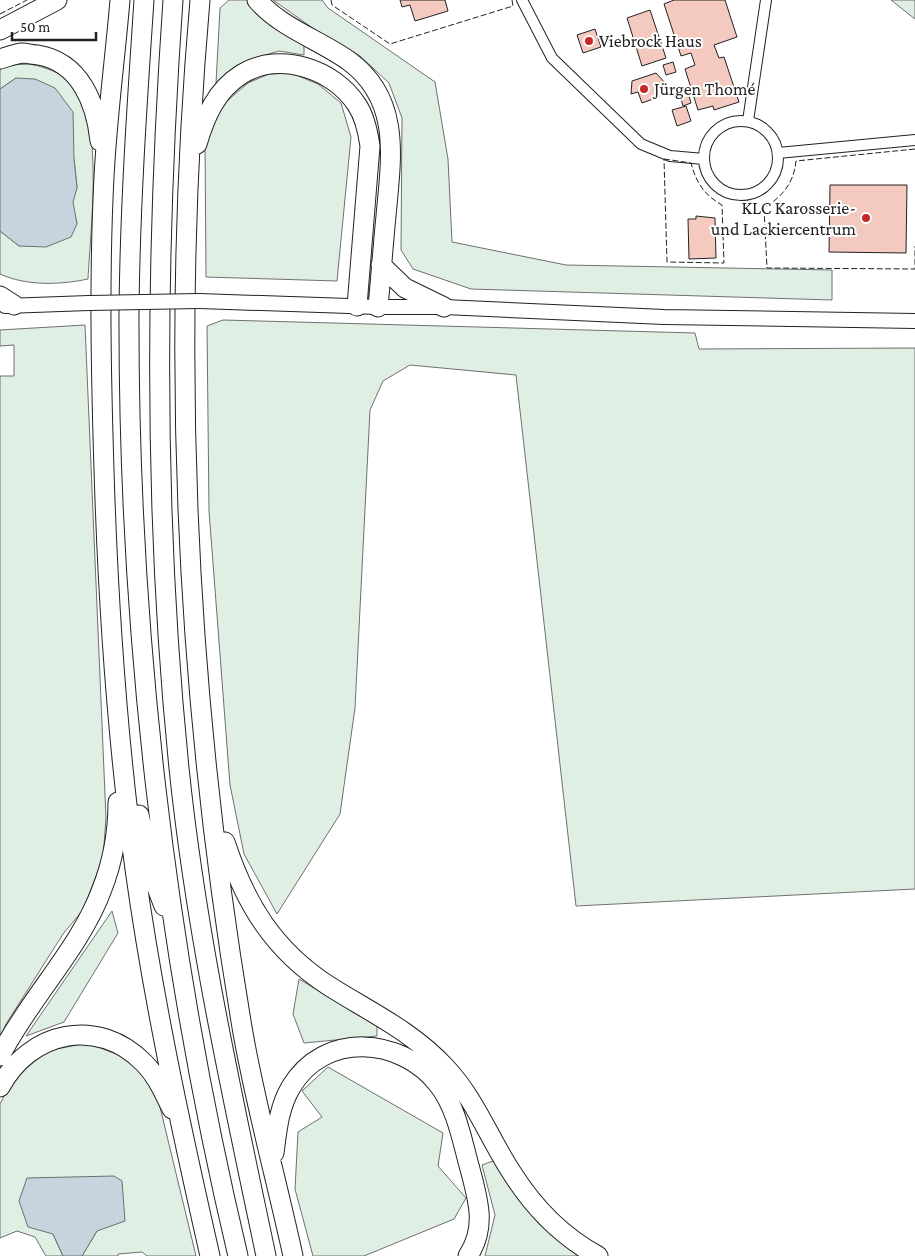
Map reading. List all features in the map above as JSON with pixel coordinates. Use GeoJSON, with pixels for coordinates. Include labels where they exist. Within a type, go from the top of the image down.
{"type":"FeatureCollection","features":[{"type":"Feature","properties":{"kind":"highway"},"geometry":{"type":"LineString","coordinates":[[0,30],[57,0]]}},
{"type":"Feature","properties":{"kind":"highway"},"geometry":{"type":"LineString","coordinates":[[120,0],[104,177],[101,376],[107,561],[120,731],[135,868],[180,1126],[210,1256]]}},
{"type":"Feature","properties":{"kind":"highway"},"geometry":{"type":"LineString","coordinates":[[144,0],[132,196],[129,313],[132,471],[144,680],[175,939],[201,1084],[238,1256]]}},
{"type":"Feature","properties":{"kind":"highway"},"geometry":{"type":"LineString","coordinates":[[173,0],[163,146],[158,390],[161,536],[179,769],[197,906],[220,1035],[266,1256]]}},
{"type":"Feature","properties":{"kind":"highway"},"geometry":{"type":"LineString","coordinates":[[200,0],[188,177],[186,272],[186,473],[193,603],[212,805],[227,928],[244,1036],[293,1256]]}},
{"type":"Feature","properties":{"kind":"highway"},"geometry":{"type":"LineString","coordinates":[[257,0],[277,18],[348,61],[361,71],[378,95],[384,108],[391,135],[391,161],[378,307]]}},
{"type":"Feature","properties":{"kind":"highway"},"geometry":{"type":"LineString","coordinates":[[0,59],[23,53],[46,57],[62,63],[76,75],[88,94],[98,120],[104,177]]}},
{"type":"Feature","properties":{"kind":"highway"},"geometry":{"type":"LineString","coordinates":[[188,177],[195,148],[211,107],[220,94],[243,74],[261,67],[289,63],[316,71],[338,84],[358,107],[368,131],[370,146],[357,306]]}},
{"type":"Feature","properties":{"kind":"highway"},"geometry":{"type":"LineString","coordinates":[[381,265],[405,288],[444,307]]}},
{"type":"Feature","properties":{"kind":"highway"},"geometry":{"type":"LineString","coordinates":[[120,731],[154,880],[175,939]]}},
{"type":"Feature","properties":{"kind":"highway"},"geometry":{"type":"LineString","coordinates":[[0,1056],[15,1026],[84,926],[102,889],[118,822],[120,731]]}},
{"type":"Feature","properties":{"kind":"highway"},"geometry":{"type":"LineString","coordinates":[[212,805],[247,898],[275,939],[309,972],[403,1030],[432,1053],[463,1089],[511,1172],[544,1216],[568,1237],[598,1256]]}},
{"type":"Feature","properties":{"kind":"highway"},"geometry":{"type":"LineString","coordinates":[[0,1087],[19,1060],[34,1048],[58,1038],[88,1036],[101,1038],[124,1047],[146,1065],[156,1078],[180,1126]]}},
{"type":"Feature","properties":{"kind":"highway"},"geometry":{"type":"LineString","coordinates":[[272,1164],[284,1102],[291,1087],[311,1064],[335,1051],[364,1046],[393,1050],[408,1057],[440,1086],[455,1116],[480,1211],[478,1234],[468,1256]]}},
{"type":"Feature","properties":{"kind":"main road"},"geometry":{"type":"LineString","coordinates":[[5,303],[199,301],[378,307],[444,307],[664,318],[915,321]]}},
{"type":"Feature","properties":{"kind":"street"},"geometry":{"type":"LineString","coordinates":[[522,0],[552,58],[641,144],[670,156],[704,159]]}},
{"type":"Feature","properties":{"kind":"street"},"geometry":{"type":"LineString","coordinates":[[748,121],[766,0]]}},
{"type":"Feature","properties":{"kind":"street"},"geometry":{"type":"LineString","coordinates":[[737,121],[748,121],[759,125],[768,132],[775,142],[778,153],[778,165],[774,176],[766,186],[744,196],[726,192],[712,182],[706,171],[704,159],[710,138],[717,130],[737,121]]}},
{"type":"Feature","properties":{"kind":"street"},"geometry":{"type":"LineString","coordinates":[[778,153],[915,140]]}},
{"type":"Feature","properties":{"kind":"green space"},"geometry":{"type":"Polygon","coordinates":[[[229,0],[248,0],[272,23],[304,43],[304,55],[279,51],[248,60],[216,83],[220,8],[229,0]]]}},
{"type":"Feature","properties":{"kind":"green space"},"geometry":{"type":"Polygon","coordinates":[[[273,0],[322,0],[328,8],[435,82],[448,159],[452,242],[566,265],[832,270],[832,300],[471,289],[413,269],[401,250],[402,118],[389,83],[360,56],[314,29],[273,0]]]}},
{"type":"Feature","properties":{"kind":"green space"},"geometry":{"type":"Polygon","coordinates":[[[891,0],[915,0],[915,19],[891,0]]]}},
{"type":"Feature","properties":{"kind":"green space"},"geometry":{"type":"Polygon","coordinates":[[[30,64],[52,70],[72,83],[82,99],[89,121],[92,147],[93,206],[88,279],[43,283],[21,281],[0,274],[0,231],[19,246],[77,224],[72,202],[77,187],[74,159],[16,78],[0,89],[0,70],[7,65],[30,64]]]}},
{"type":"Feature","properties":{"kind":"green space"},"geometry":{"type":"Polygon","coordinates":[[[291,73],[318,84],[341,103],[351,137],[337,281],[206,277],[205,141],[221,106],[248,83],[269,74],[291,73]]]}},
{"type":"Feature","properties":{"kind":"green space"},"geometry":{"type":"Polygon","coordinates":[[[223,320],[695,333],[699,349],[915,348],[915,889],[576,906],[516,375],[410,365],[383,381],[370,410],[355,708],[340,814],[277,914],[244,854],[230,785],[209,511],[207,326],[223,320]]]}},
{"type":"Feature","properties":{"kind":"green space"},"geometry":{"type":"Polygon","coordinates":[[[85,325],[106,818],[103,858],[83,910],[63,934],[6,1024],[0,1037],[0,376],[14,376],[14,345],[0,346],[0,330],[85,325]]]}},
{"type":"Feature","properties":{"kind":"green space"},"geometry":{"type":"Polygon","coordinates":[[[112,911],[118,933],[64,1022],[26,1036],[112,911]]]}},
{"type":"Feature","properties":{"kind":"green space"},"geometry":{"type":"Polygon","coordinates":[[[299,979],[377,1026],[377,1036],[304,1043],[293,1014],[299,979]]]}},
{"type":"Feature","properties":{"kind":"green space"},"geometry":{"type":"Polygon","coordinates":[[[87,1043],[127,1058],[153,1078],[196,1256],[147,1256],[142,1252],[118,1254],[118,1256],[82,1256],[97,1231],[53,1234],[63,1256],[46,1256],[35,1237],[17,1231],[0,1238],[0,1104],[19,1067],[41,1052],[87,1043]]]}},
{"type":"Feature","properties":{"kind":"green space"},"geometry":{"type":"Polygon","coordinates":[[[328,1067],[443,1133],[438,1166],[466,1198],[454,1219],[364,1256],[313,1256],[295,1189],[298,1132],[322,1117],[302,1091],[328,1067]]]}},
{"type":"Feature","properties":{"kind":"green space"},"geometry":{"type":"Polygon","coordinates":[[[493,1161],[539,1224],[578,1256],[485,1256],[495,1215],[482,1165],[493,1161]]]}},
{"type":"Feature","properties":{"kind":"shaded area"},"geometry":{"type":"Polygon","coordinates":[[[16,78],[35,79],[55,88],[73,112],[77,188],[73,202],[77,224],[71,237],[46,247],[19,246],[0,231],[0,89],[16,78]]]}},
{"type":"Feature","properties":{"kind":"shaded area"},"geometry":{"type":"Polygon","coordinates":[[[114,1176],[122,1181],[125,1221],[97,1231],[82,1256],[63,1256],[53,1234],[28,1227],[19,1201],[27,1178],[114,1176]]]}},
{"type":"Feature","properties":{"kind":"building"},"geometry":{"type":"Polygon","coordinates":[[[400,0],[445,0],[448,11],[415,21],[410,5],[402,7],[400,0]]]}},
{"type":"Feature","properties":{"kind":"building"},"geometry":{"type":"Polygon","coordinates":[[[674,0],[725,0],[737,37],[714,45],[719,58],[724,57],[739,102],[714,110],[713,106],[698,110],[685,69],[695,65],[691,53],[681,56],[664,4],[674,0]]]}},
{"type":"Feature","properties":{"kind":"building"},"geometry":{"type":"Polygon","coordinates":[[[650,10],[666,58],[642,66],[627,18],[650,10]]]}},
{"type":"Feature","properties":{"kind":"building","name":"Viebrock Haus"},"geometry":{"type":"Polygon","coordinates":[[[595,29],[601,47],[583,53],[577,35],[595,29]]]}},
{"type":"Feature","properties":{"kind":"building"},"geometry":{"type":"Polygon","coordinates":[[[673,62],[676,72],[666,75],[663,65],[673,62]]]}},
{"type":"Feature","properties":{"kind":"building","name":"Jürgen Thomé"},"geometry":{"type":"Polygon","coordinates":[[[656,73],[665,83],[655,86],[659,97],[642,103],[638,92],[631,94],[632,81],[656,73]]]}},
{"type":"Feature","properties":{"kind":"building"},"geometry":{"type":"Polygon","coordinates":[[[687,89],[691,103],[683,106],[679,91],[687,89]]]}},
{"type":"Feature","properties":{"kind":"building"},"geometry":{"type":"Polygon","coordinates":[[[686,106],[691,121],[677,126],[672,110],[686,106]]]}},
{"type":"Feature","properties":{"kind":"building"},"geometry":{"type":"Polygon","coordinates":[[[830,185],[907,185],[906,253],[829,252],[830,185]]]}},
{"type":"Feature","properties":{"kind":"building"},"geometry":{"type":"Polygon","coordinates":[[[696,216],[715,218],[716,258],[689,259],[688,219],[696,219],[696,216]]]}},
{"type":"Feature","properties":{"kind":"fence"},"geometry":{"type":"LineString","coordinates":[[0,14],[27,0]]}},
{"type":"Feature","properties":{"kind":"fence"},"geometry":{"type":"LineString","coordinates":[[331,0],[332,5],[390,44],[513,6],[512,0]]}},
{"type":"Feature","properties":{"kind":"fence"},"geometry":{"type":"LineString","coordinates":[[915,149],[796,161],[793,176],[786,189],[764,208],[767,268],[915,269],[915,246]]}},
{"type":"Feature","properties":{"kind":"fence"},"geometry":{"type":"LineString","coordinates":[[664,159],[691,163],[695,176],[702,187],[710,197],[722,205],[724,263],[667,262],[664,159]]}},
{"type":"Feature","properties":{"kind":"place","name":"Viebrock Haus"},"geometry":{"type":"Point","coordinates":[589,41]}},
{"type":"Feature","properties":{"kind":"place","name":"Jürgen Thomé"},"geometry":{"type":"Point","coordinates":[644,89]}},
{"type":"Feature","properties":{"kind":"place","name":"KLC Karosserie- und Lackiercentrum"},"geometry":{"type":"Point","coordinates":[866,218]}}]}
